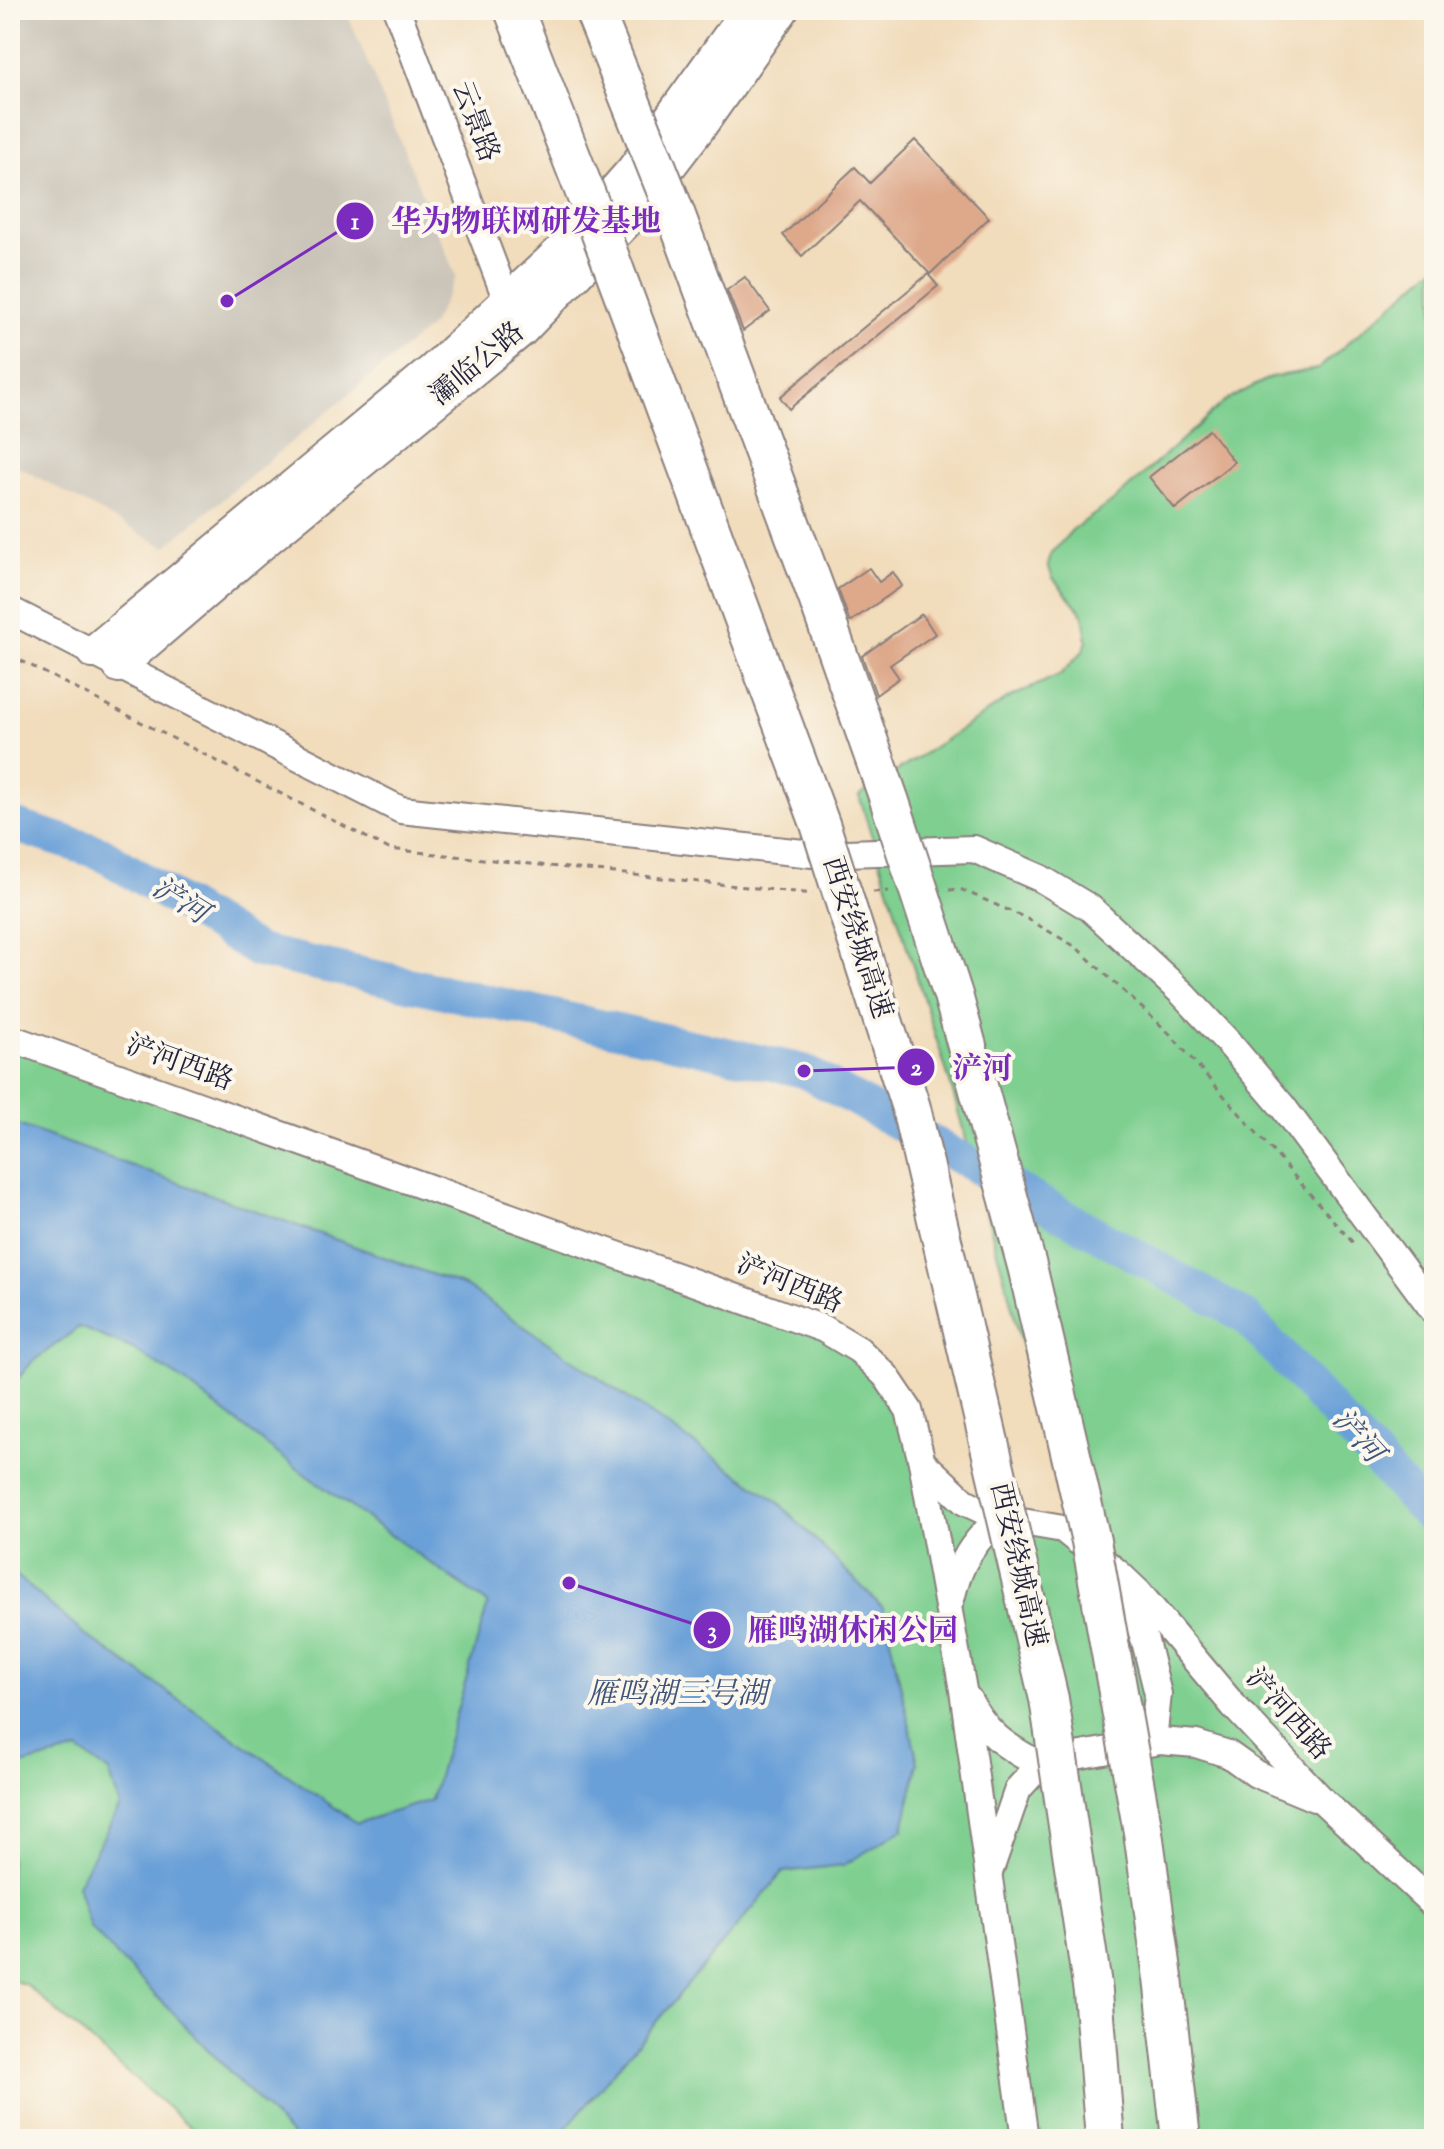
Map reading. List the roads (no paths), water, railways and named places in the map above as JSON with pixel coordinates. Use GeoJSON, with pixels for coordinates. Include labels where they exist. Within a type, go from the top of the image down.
{"type":"FeatureCollection","features":[{"type":"Feature","properties":{"kind":"highway","name":"西安绕城高速"},"geometry":{"type":"LineString","coordinates":[[514,10],[597,223],[820,824],[911,1108],[1049,1699],[1093,1992],[1105,2139]]}},
{"type":"Feature","properties":{"kind":"highway"},"geometry":{"type":"LineString","coordinates":[[594,10],[672,205],[818,598],[889,799],[953,995],[1031,1282],[1091,1541],[1143,1832],[1181,2139]]}},
{"type":"Feature","properties":{"kind":"main road","name":"灞临公路"},"geometry":{"type":"LineString","coordinates":[[106,659],[434,369],[565,247],[632,171],[748,10]]}},
{"type":"Feature","properties":{"kind":"main road","name":"灞临公路"},"geometry":{"type":"LineString","coordinates":[[106,659],[265,541],[522,330],[628,220],[698,129],[782,10]]}},
{"type":"Feature","properties":{"kind":"street","name":"云景路"},"geometry":{"type":"LineString","coordinates":[[397,10],[507,301]]}},
{"type":"Feature","properties":{"kind":"street"},"geometry":{"type":"LineString","coordinates":[[10,610],[401,810],[813,854],[974,849],[1040,878],[1090,908],[1183,994],[1227,1041],[1283,1107],[1434,1311]]}},
{"type":"Feature","properties":{"kind":"street","name":"浐河西路"},"geometry":{"type":"LineString","coordinates":[[10,1038],[824,1329],[859,1350],[886,1376],[909,1410],[922,1462],[965,1502],[999,1518],[1063,1529],[1119,1574],[1139,1593],[1233,1705],[1323,1801],[1434,1905]]}},
{"type":"Feature","properties":{"kind":"street"},"geometry":{"type":"LineString","coordinates":[[922,1462],[963,1690],[1025,2139]]}},
{"type":"Feature","properties":{"kind":"street"},"geometry":{"type":"LineString","coordinates":[[949,1609],[958,1569],[981,1536],[999,1518]]}},
{"type":"Feature","properties":{"kind":"street"},"geometry":{"type":"LineString","coordinates":[[1119,1574],[1134,1602],[1158,1694],[1154,1732],[1140,1745]]}},
{"type":"Feature","properties":{"kind":"street"},"geometry":{"type":"LineString","coordinates":[[963,1690],[980,1721],[1003,1745],[1040,1765]]}},
{"type":"Feature","properties":{"kind":"street"},"geometry":{"type":"LineString","coordinates":[[989,1875],[1018,1789],[1040,1765],[1070,1757],[1160,1741],[1196,1744],[1228,1754],[1256,1774],[1323,1801]]}},
{"type":"Feature","properties":{"kind":"water","name":"雁鸣湖三号湖"},"geometry":{"type":"Polygon","coordinates":[[[10,1122],[467,1287],[777,1501],[883,1608],[918,1763],[903,1829],[844,1865],[783,1872],[557,2139],[295,2139],[90,1928],[77,1885],[120,1806],[109,1772],[78,1750],[10,1768],[10,1570],[84,1634],[357,1823],[431,1800],[488,1604],[303,1473],[185,1382],[131,1348],[79,1327],[31,1363],[10,1388],[10,1122]]]}},
{"type":"Feature","properties":{"kind":"waterway","name":"浐河"},"geometry":{"type":"LineString","coordinates":[[10,824],[101,853],[258,951],[804,1071],[1246,1317],[1434,1522]]}},
{"type":"Feature","properties":{"kind":"place","name":"华为物联网研发基地"},"geometry":{"type":"Point","coordinates":[227,301]}},
{"type":"Feature","properties":{"kind":"place","name":"浐河"},"geometry":{"type":"Point","coordinates":[804,1071]}},
{"type":"Feature","properties":{"kind":"place","name":"雁鸣湖休闲公园"},"geometry":{"type":"Point","coordinates":[569,1583]}}]}
